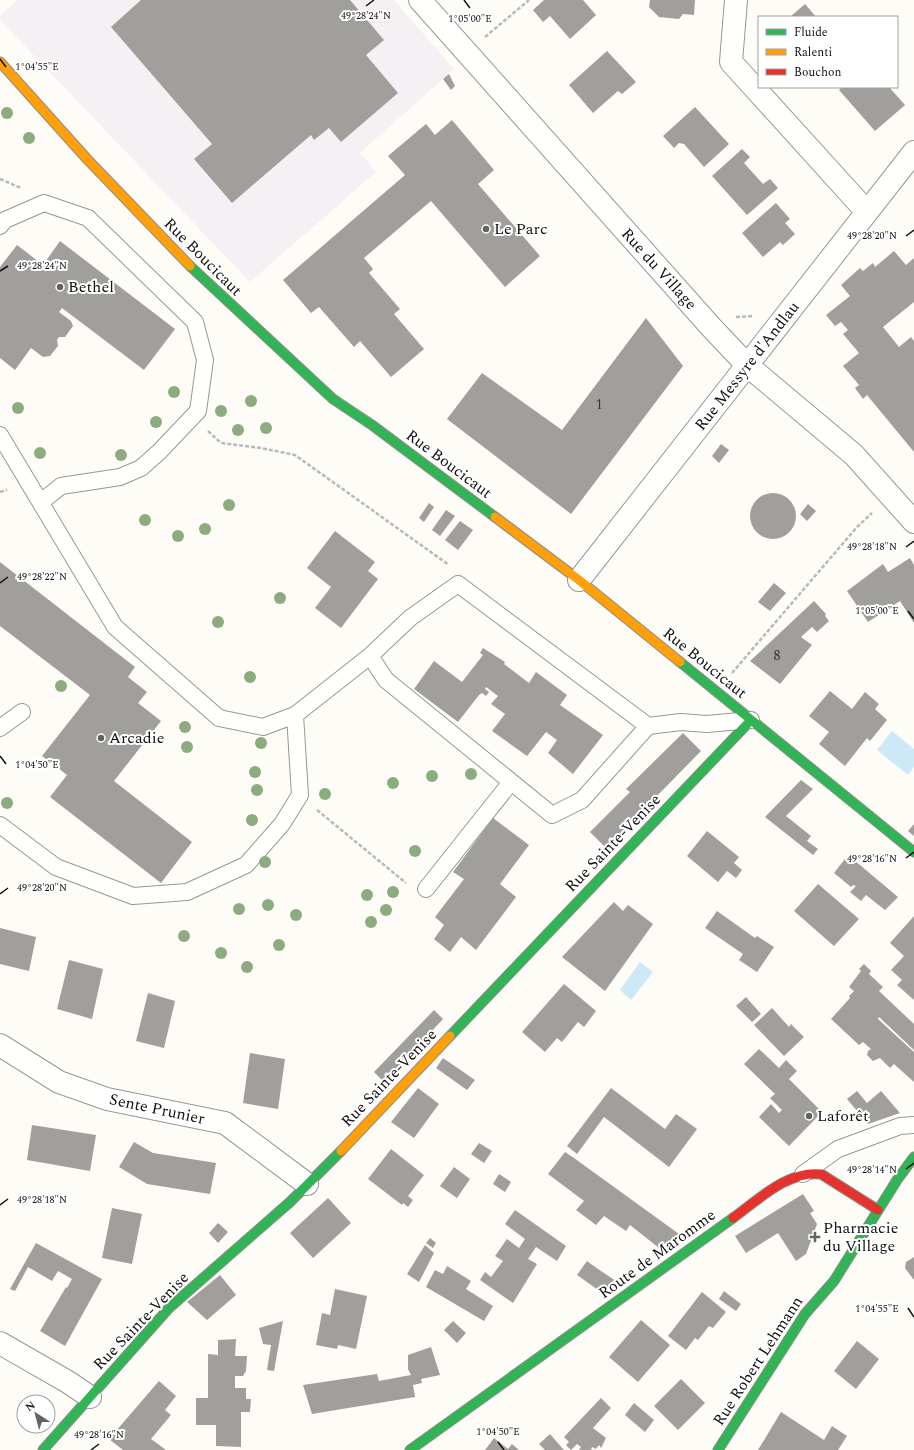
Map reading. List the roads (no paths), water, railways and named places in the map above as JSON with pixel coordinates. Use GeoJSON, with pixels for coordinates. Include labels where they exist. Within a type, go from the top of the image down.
{"type":"FeatureCollection","features":[{"type":"Feature","properties":{"kind":"street","name":"Rue du Village"},"geometry":{"type":"LineString","coordinates":[[420,0],[710,327],[747,365],[854,455],[914,522]]}},
{"type":"Feature","properties":{"kind":"street"},"geometry":{"type":"LineString","coordinates":[[736,0],[731,62],[867,212]]}},
{"type":"Feature","properties":{"kind":"street","name":"Rue Boucicaut"},"geometry":{"type":"LineString","coordinates":[[0,62],[87,158],[183,260],[333,400],[372,425],[579,580],[914,852]]}},
{"type":"Feature","properties":{"kind":"street","name":"Rue Messyre d'Andlau"},"geometry":{"type":"LineString","coordinates":[[579,580],[914,152]]}},
{"type":"Feature","properties":{"kind":"street","name":"Rue Sainte-Venise"},"geometry":{"type":"LineString","coordinates":[[43,1450],[169,1308],[290,1202],[751,720]]}},
{"type":"Feature","properties":{"kind":"street","name":"Sente Prunier"},"geometry":{"type":"LineString","coordinates":[[0,1045],[59,1082],[107,1099],[225,1123],[307,1184]]}},
{"type":"Feature","properties":{"kind":"street"},"geometry":{"type":"LineString","coordinates":[[803,1174],[815,1172],[826,1176],[878,1210],[914,1157]]}},
{"type":"Feature","properties":{"kind":"street","name":"Route de Maromme"},"geometry":{"type":"LineString","coordinates":[[410,1450],[754,1203],[803,1174]]}},
{"type":"Feature","properties":{"kind":"street","name":"Rue Robert Lehmann"},"geometry":{"type":"LineString","coordinates":[[718,1450],[804,1314],[834,1281],[878,1210]]}},
{"type":"Feature","properties":{"kind":"street"},"geometry":{"type":"LineString","coordinates":[[0,1343],[68,1382],[90,1397]]}},
{"type":"Feature","properties":{"kind":"lane"},"geometry":{"type":"LineString","coordinates":[[0,226],[5,220],[44,203],[88,218],[195,322],[205,360],[198,411],[159,452],[141,468],[120,477],[61,486],[41,502]]}},
{"type":"Feature","properties":{"kind":"lane"},"geometry":{"type":"LineString","coordinates":[[0,435],[115,627],[219,718],[263,727],[294,715],[370,656],[410,618],[458,584],[648,726]]}},
{"type":"Feature","properties":{"kind":"lane"},"geometry":{"type":"LineString","coordinates":[[370,656],[386,680],[552,815],[582,800],[648,726],[681,722],[707,724],[751,720]]}},
{"type":"Feature","properties":{"kind":"lane"},"geometry":{"type":"LineString","coordinates":[[0,728],[22,712]]}},
{"type":"Feature","properties":{"kind":"lane"},"geometry":{"type":"LineString","coordinates":[[0,825],[56,867],[133,896],[187,892],[246,865],[282,824],[300,796],[294,715]]}},
{"type":"Feature","properties":{"kind":"lane"},"geometry":{"type":"LineString","coordinates":[[426,889],[511,782]]}},
{"type":"Feature","properties":{"kind":"lane"},"geometry":{"type":"LineString","coordinates":[[803,1174],[838,1149],[900,1126],[914,1125]]}},
{"type":"Feature","properties":{"kind":"water"},"geometry":{"type":"Polygon","coordinates":[[[892,731],[914,749],[914,767],[908,775],[877,750],[892,731]]]}},
{"type":"Feature","properties":{"kind":"water"},"geometry":{"type":"Polygon","coordinates":[[[640,962],[653,972],[631,1000],[620,990],[640,962]]]}},
{"type":"Feature","properties":{"kind":"place","name":"Le Parc"},"geometry":{"type":"Point","coordinates":[486,229]}},
{"type":"Feature","properties":{"kind":"place","name":"Bethel"},"geometry":{"type":"Point","coordinates":[60,287]}},
{"type":"Feature","properties":{"kind":"place","name":"Arcadie"},"geometry":{"type":"Point","coordinates":[101,738]}},
{"type":"Feature","properties":{"kind":"place","name":"Laforêt"},"geometry":{"type":"Point","coordinates":[809,1116]}},
{"type":"Feature","properties":{"kind":"place","name":"Pharmacie du Village"},"geometry":{"type":"Point","coordinates":[815,1237]}}]}
